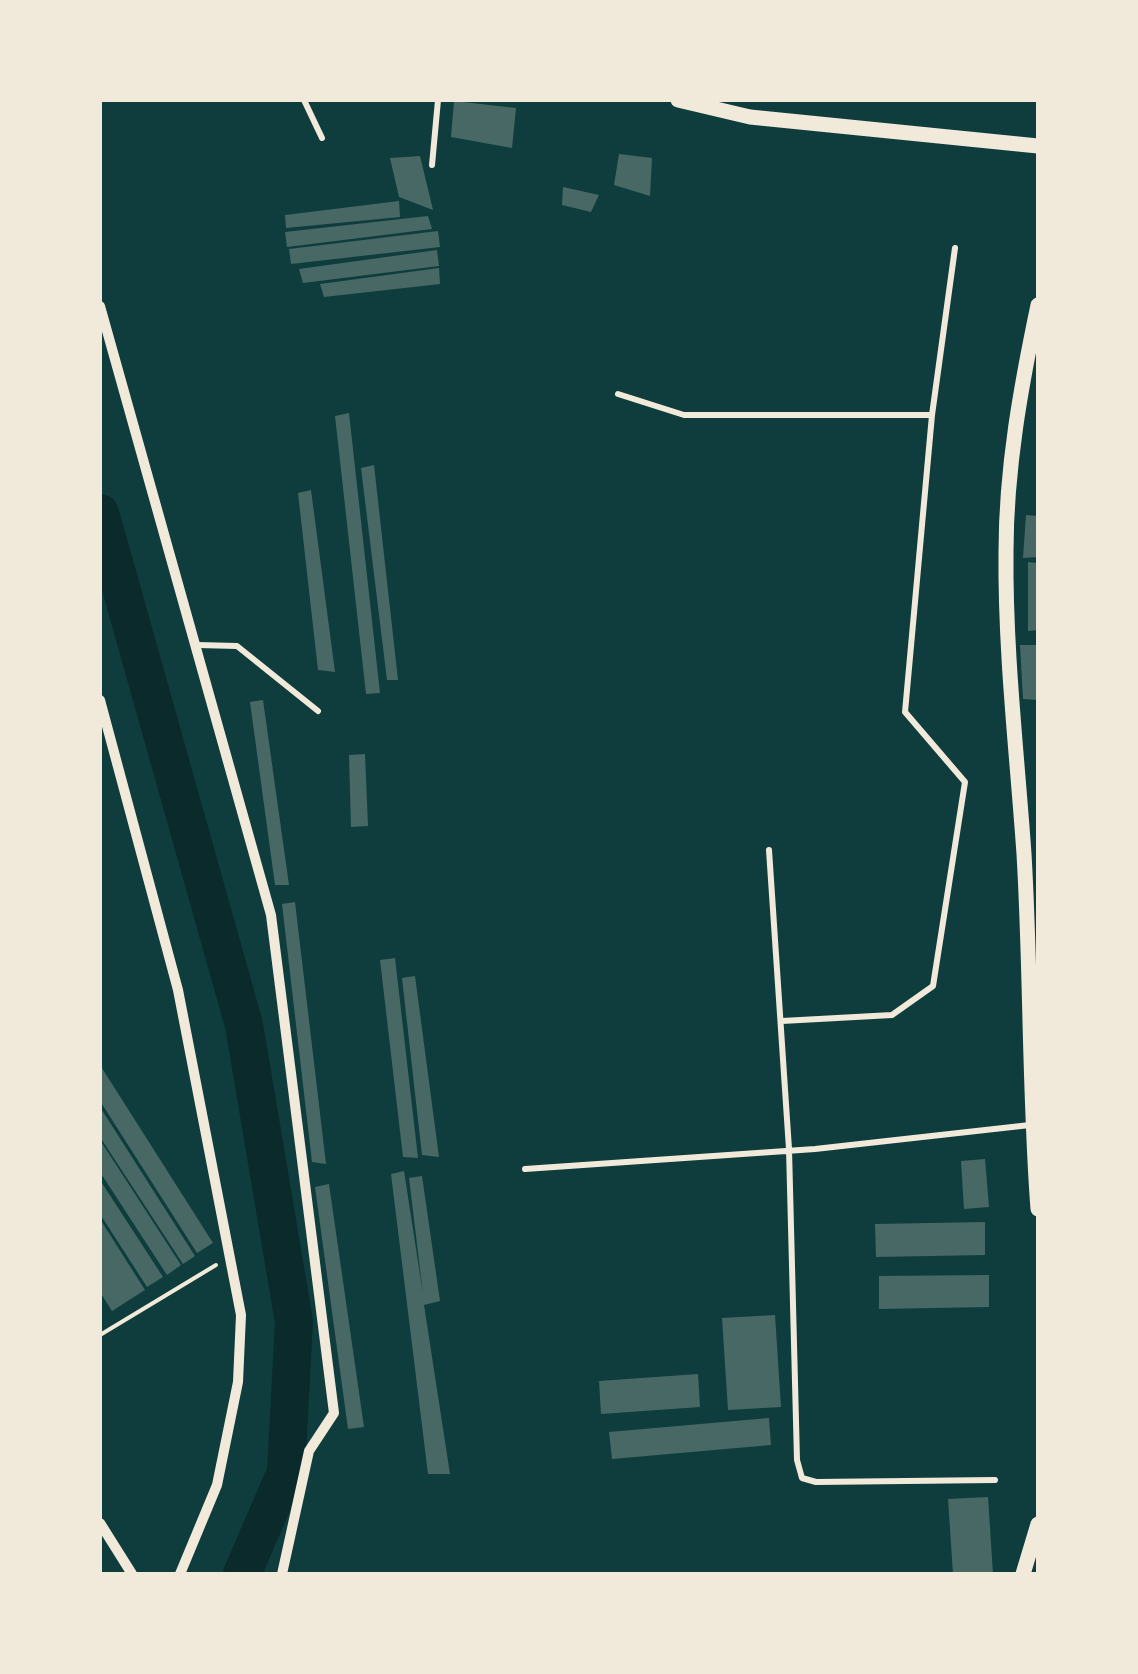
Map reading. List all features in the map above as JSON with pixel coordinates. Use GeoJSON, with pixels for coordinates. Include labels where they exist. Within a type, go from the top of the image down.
{"type":"FeatureCollection","features":[{"type":"Feature","properties":{"kind":"street"},"geometry":{"type":"LineString","coordinates":[[678,100],[750,118],[1038,146]]}},
{"type":"Feature","properties":{"kind":"street"},"geometry":{"type":"LineString","coordinates":[[1038,304],[1018,400],[1006,550],[1032,935],[1030,1126],[1038,1209]]}},
{"type":"Feature","properties":{"kind":"street"},"geometry":{"type":"LineString","coordinates":[[100,306],[272,915],[334,1413],[309,1452],[282,1574]]}},
{"type":"Feature","properties":{"kind":"street"},"geometry":{"type":"LineString","coordinates":[[100,700],[178,990],[241,1315],[238,1382],[217,1485],[180,1574]]}},
{"type":"Feature","properties":{"kind":"street"},"geometry":{"type":"LineString","coordinates":[[100,1523],[132,1574]]}},
{"type":"Feature","properties":{"kind":"street"},"geometry":{"type":"LineString","coordinates":[[1023,1574],[1038,1524]]}},
{"type":"Feature","properties":{"kind":"lane"},"geometry":{"type":"LineString","coordinates":[[304,100],[322,138]]}},
{"type":"Feature","properties":{"kind":"lane"},"geometry":{"type":"LineString","coordinates":[[432,166],[438,100]]}},
{"type":"Feature","properties":{"kind":"lane"},"geometry":{"type":"LineString","coordinates":[[782,1021],[892,1015],[933,986],[964,782],[906,712],[932,415],[955,248]]}},
{"type":"Feature","properties":{"kind":"lane"},"geometry":{"type":"LineString","coordinates":[[618,394],[684,416],[932,415]]}},
{"type":"Feature","properties":{"kind":"lane"},"geometry":{"type":"LineString","coordinates":[[198,645],[237,646],[318,711]]}},
{"type":"Feature","properties":{"kind":"lane"},"geometry":{"type":"LineString","coordinates":[[769,850],[788,1150],[797,1460],[802,1478],[816,1482],[995,1480]]}},
{"type":"Feature","properties":{"kind":"lane"},"geometry":{"type":"LineString","coordinates":[[525,1169],[788,1150],[1030,1126]]}},
{"type":"Feature","properties":{"kind":"path"},"geometry":{"type":"LineString","coordinates":[[100,1335],[229,1257]]}},
{"type":"Feature","properties":{"kind":"building"},"geometry":{"type":"Polygon","coordinates":[[[454,101],[516,108],[512,148],[451,137],[454,101]]]}},
{"type":"Feature","properties":{"kind":"building"},"geometry":{"type":"Polygon","coordinates":[[[619,154],[652,158],[650,196],[614,185],[619,154]]]}},
{"type":"Feature","properties":{"kind":"building"},"geometry":{"type":"Polygon","coordinates":[[[420,156],[433,210],[399,197],[390,158],[420,156]]]}},
{"type":"Feature","properties":{"kind":"building"},"geometry":{"type":"Polygon","coordinates":[[[563,187],[599,195],[591,212],[562,205],[563,187]]]}},
{"type":"Feature","properties":{"kind":"building"},"geometry":{"type":"Polygon","coordinates":[[[399,201],[400,217],[286,228],[285,215],[399,201]]]}},
{"type":"Feature","properties":{"kind":"building"},"geometry":{"type":"Polygon","coordinates":[[[428,216],[432,229],[287,247],[285,232],[428,216]]]}},
{"type":"Feature","properties":{"kind":"building"},"geometry":{"type":"Polygon","coordinates":[[[438,231],[440,247],[291,264],[289,249],[438,231]]]}},
{"type":"Feature","properties":{"kind":"building"},"geometry":{"type":"Polygon","coordinates":[[[437,250],[439,266],[303,283],[299,269],[437,250]]]}},
{"type":"Feature","properties":{"kind":"building"},"geometry":{"type":"Polygon","coordinates":[[[439,268],[440,284],[324,297],[320,284],[439,268]]]}},
{"type":"Feature","properties":{"kind":"building"},"geometry":{"type":"Polygon","coordinates":[[[349,413],[380,693],[366,694],[335,416],[349,413]]]}},
{"type":"Feature","properties":{"kind":"building"},"geometry":{"type":"Polygon","coordinates":[[[374,465],[398,680],[387,680],[361,468],[374,465]]]}},
{"type":"Feature","properties":{"kind":"building"},"geometry":{"type":"Polygon","coordinates":[[[311,490],[335,672],[318,670],[298,493],[311,490]]]}},
{"type":"Feature","properties":{"kind":"building"},"geometry":{"type":"Polygon","coordinates":[[[1026,515],[1038,516],[1038,557],[1023,558],[1026,515]]]}},
{"type":"Feature","properties":{"kind":"building"},"geometry":{"type":"Polygon","coordinates":[[[1028,562],[1038,563],[1038,630],[1028,631],[1028,562]]]}},
{"type":"Feature","properties":{"kind":"building"},"geometry":{"type":"Polygon","coordinates":[[[1020,645],[1038,645],[1038,700],[1023,699],[1020,645]]]}},
{"type":"Feature","properties":{"kind":"building"},"geometry":{"type":"Polygon","coordinates":[[[263,700],[289,885],[275,885],[250,702],[263,700]]]}},
{"type":"Feature","properties":{"kind":"building"},"geometry":{"type":"Polygon","coordinates":[[[365,754],[368,826],[351,827],[349,755],[365,754]]]}},
{"type":"Feature","properties":{"kind":"building"},"geometry":{"type":"Polygon","coordinates":[[[295,902],[326,1164],[312,1162],[282,904],[295,902]]]}},
{"type":"Feature","properties":{"kind":"building"},"geometry":{"type":"Polygon","coordinates":[[[395,958],[418,1158],[403,1157],[380,960],[395,958]]]}},
{"type":"Feature","properties":{"kind":"building"},"geometry":{"type":"Polygon","coordinates":[[[415,976],[439,1157],[422,1155],[402,978],[415,976]]]}},
{"type":"Feature","properties":{"kind":"building"},"geometry":{"type":"Polygon","coordinates":[[[100,1065],[213,1243],[197,1253],[100,1101],[100,1065]]]}},
{"type":"Feature","properties":{"kind":"building"},"geometry":{"type":"Polygon","coordinates":[[[100,1107],[195,1256],[183,1264],[100,1137],[100,1107]]]}},
{"type":"Feature","properties":{"kind":"building"},"geometry":{"type":"Polygon","coordinates":[[[100,1140],[181,1265],[167,1275],[100,1172],[100,1140]]]}},
{"type":"Feature","properties":{"kind":"building"},"geometry":{"type":"Polygon","coordinates":[[[985,1159],[989,1207],[964,1209],[961,1161],[985,1159]]]}},
{"type":"Feature","properties":{"kind":"building"},"geometry":{"type":"Polygon","coordinates":[[[404,1171],[423,1294],[409,1178],[422,1176],[440,1301],[424,1305],[450,1474],[428,1474],[391,1174],[404,1171]]]}},
{"type":"Feature","properties":{"kind":"building"},"geometry":{"type":"Polygon","coordinates":[[[100,1180],[163,1277],[147,1287],[100,1214],[100,1180]]]}},
{"type":"Feature","properties":{"kind":"building"},"geometry":{"type":"Polygon","coordinates":[[[329,1184],[364,1427],[348,1429],[315,1187],[329,1184]]]}},
{"type":"Feature","properties":{"kind":"building"},"geometry":{"type":"Polygon","coordinates":[[[100,1219],[145,1290],[112,1311],[100,1292],[100,1219]]]}},
{"type":"Feature","properties":{"kind":"building"},"geometry":{"type":"Polygon","coordinates":[[[985,1222],[985,1255],[876,1257],[875,1224],[985,1222]]]}},
{"type":"Feature","properties":{"kind":"building"},"geometry":{"type":"Polygon","coordinates":[[[989,1275],[989,1307],[879,1309],[879,1276],[989,1275]]]}},
{"type":"Feature","properties":{"kind":"building"},"geometry":{"type":"Polygon","coordinates":[[[775,1315],[781,1407],[728,1410],[722,1318],[775,1315]]]}},
{"type":"Feature","properties":{"kind":"building"},"geometry":{"type":"Polygon","coordinates":[[[698,1374],[700,1407],[601,1414],[599,1381],[698,1374]]]}},
{"type":"Feature","properties":{"kind":"building"},"geometry":{"type":"Polygon","coordinates":[[[769,1418],[771,1445],[612,1459],[609,1432],[769,1418]]]}},
{"type":"Feature","properties":{"kind":"building"},"geometry":{"type":"Polygon","coordinates":[[[988,1497],[993,1574],[953,1574],[948,1499],[988,1497]]]}},
{"type":"Feature","properties":{"kind":"waterway"},"geometry":{"type":"LineString","coordinates":[[100,513],[244,1025],[294,1322],[286,1472],[242,1574]]}}]}
